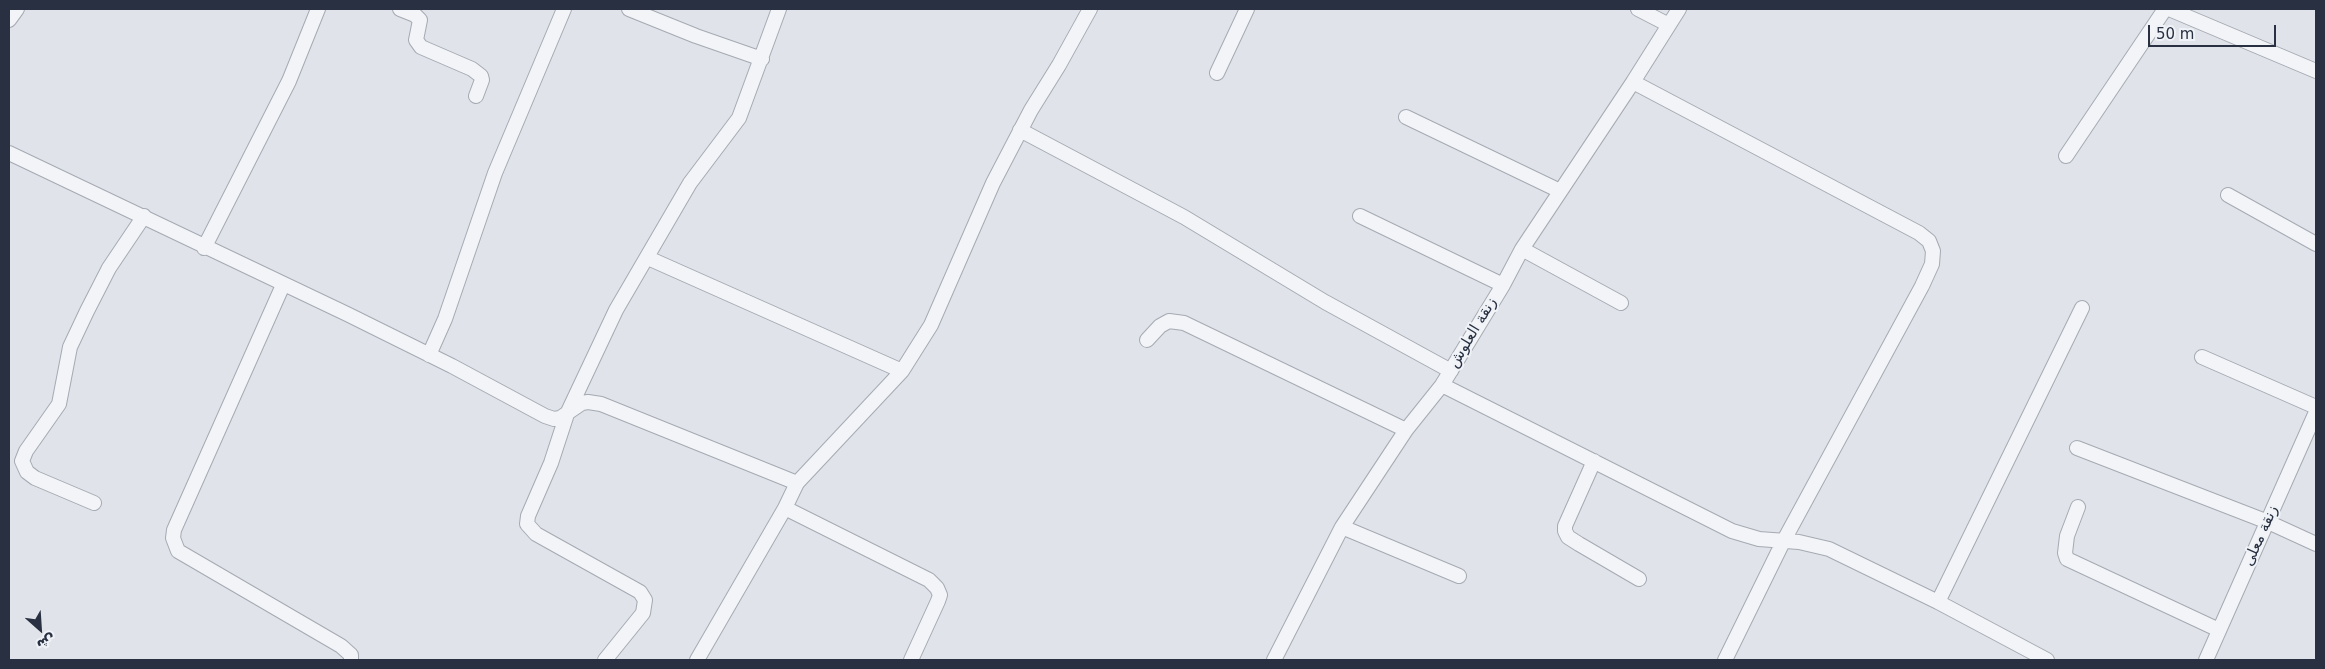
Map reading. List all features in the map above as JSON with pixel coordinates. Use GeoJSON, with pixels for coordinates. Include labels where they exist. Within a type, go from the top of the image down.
{"type":"FeatureCollection","features":[{"type":"Feature","properties":{"kind":"street"},"geometry":{"type":"LineString","coordinates":[[9,20],[17,9]]}},
{"type":"Feature","properties":{"kind":"street"},"geometry":{"type":"LineString","coordinates":[[204,248],[289,81],[318,9]]}},
{"type":"Feature","properties":{"kind":"street"},"geometry":{"type":"LineString","coordinates":[[400,9],[415,15],[420,20],[416,40],[421,47],[472,69],[482,76],[476,96]]}},
{"type":"Feature","properties":{"kind":"street"},"geometry":{"type":"LineString","coordinates":[[429,355],[445,319],[495,173],[564,9]]}},
{"type":"Feature","properties":{"kind":"street"},"geometry":{"type":"LineString","coordinates":[[629,9],[696,36],[762,59]]}},
{"type":"Feature","properties":{"kind":"street"},"geometry":{"type":"LineString","coordinates":[[605,660],[643,613],[645,600],[640,592],[536,534],[527,524],[528,516],[551,463],[567,414],[616,310],[648,258],[690,182],[740,118],[779,9]]}},
{"type":"Feature","properties":{"kind":"street"},"geometry":{"type":"LineString","coordinates":[[698,660],[786,508],[797,483],[902,371],[931,325],[993,183],[1020,130],[1090,9]]}},
{"type":"Feature","properties":{"kind":"street"},"geometry":{"type":"LineString","coordinates":[[1218,73],[1247,9]]}},
{"type":"Feature","properties":{"kind":"street"},"geometry":{"type":"LineString","coordinates":[[1638,9],[1669,25]]}},
{"type":"Feature","properties":{"kind":"street","name":"زنقة العلوش"},"geometry":{"type":"LineString","coordinates":[[1274,660],[1342,527],[1406,430],[1442,385],[1522,249],[1633,82],[1678,9]]}},
{"type":"Feature","properties":{"kind":"street"},"geometry":{"type":"LineString","coordinates":[[2066,156],[2167,9],[2315,66]]}},
{"type":"Feature","properties":{"kind":"street"},"geometry":{"type":"LineString","coordinates":[[1633,82],[1919,233],[1929,241],[1933,251],[1932,264],[1922,286],[1783,542],[1725,660]]}},
{"type":"Feature","properties":{"kind":"street"},"geometry":{"type":"LineString","coordinates":[[1406,116],[1560,190]]}},
{"type":"Feature","properties":{"kind":"street"},"geometry":{"type":"LineString","coordinates":[[1020,130],[1184,217],[1324,302],[1451,371]]}},
{"type":"Feature","properties":{"kind":"street"},"geometry":{"type":"LineString","coordinates":[[9,153],[144,216],[204,248],[429,355],[545,416],[554,419],[567,414],[582,403],[602,404],[797,483]]}},
{"type":"Feature","properties":{"kind":"street"},"geometry":{"type":"LineString","coordinates":[[2228,196],[2316,244]]}},
{"type":"Feature","properties":{"kind":"street"},"geometry":{"type":"LineString","coordinates":[[94,503],[35,478],[27,472],[22,461],[26,451],[59,404],[70,347],[87,311],[109,268],[144,216]]}},
{"type":"Feature","properties":{"kind":"street"},"geometry":{"type":"LineString","coordinates":[[1360,216],[1502,285]]}},
{"type":"Feature","properties":{"kind":"street"},"geometry":{"type":"LineString","coordinates":[[1522,249],[1621,303]]}},
{"type":"Feature","properties":{"kind":"street"},"geometry":{"type":"LineString","coordinates":[[648,258],[902,371]]}},
{"type":"Feature","properties":{"kind":"street"},"geometry":{"type":"LineString","coordinates":[[283,285],[174,530],[173,538],[178,551],[341,646],[351,655],[351,660]]}},
{"type":"Feature","properties":{"kind":"street"},"geometry":{"type":"LineString","coordinates":[[1938,602],[2082,308]]}},
{"type":"Feature","properties":{"kind":"street"},"geometry":{"type":"LineString","coordinates":[[1147,340],[1160,326],[1169,321],[1184,323],[1406,430]]}},
{"type":"Feature","properties":{"kind":"street"},"geometry":{"type":"LineString","coordinates":[[2202,357],[2316,407]]}},
{"type":"Feature","properties":{"kind":"street"},"geometry":{"type":"LineString","coordinates":[[1442,385],[1732,531],[1759,540],[1799,542],[1830,549],[1938,602],[2046,660]]}},
{"type":"Feature","properties":{"kind":"street","name":"زنقة معلى"},"geometry":{"type":"LineString","coordinates":[[2206,660],[2316,412]]}},
{"type":"Feature","properties":{"kind":"street"},"geometry":{"type":"LineString","coordinates":[[2077,448],[2268,522],[2316,544]]}},
{"type":"Feature","properties":{"kind":"street"},"geometry":{"type":"LineString","coordinates":[[1594,461],[1565,526],[1565,531],[1568,537],[1639,579]]}},
{"type":"Feature","properties":{"kind":"street"},"geometry":{"type":"LineString","coordinates":[[2078,507],[2067,536],[2065,553],[2067,559],[2219,630]]}},
{"type":"Feature","properties":{"kind":"street"},"geometry":{"type":"LineString","coordinates":[[786,508],[929,580],[937,588],[940,595],[938,601],[911,660]]}},
{"type":"Feature","properties":{"kind":"street"},"geometry":{"type":"LineString","coordinates":[[1342,527],[1458,576]]}}]}
